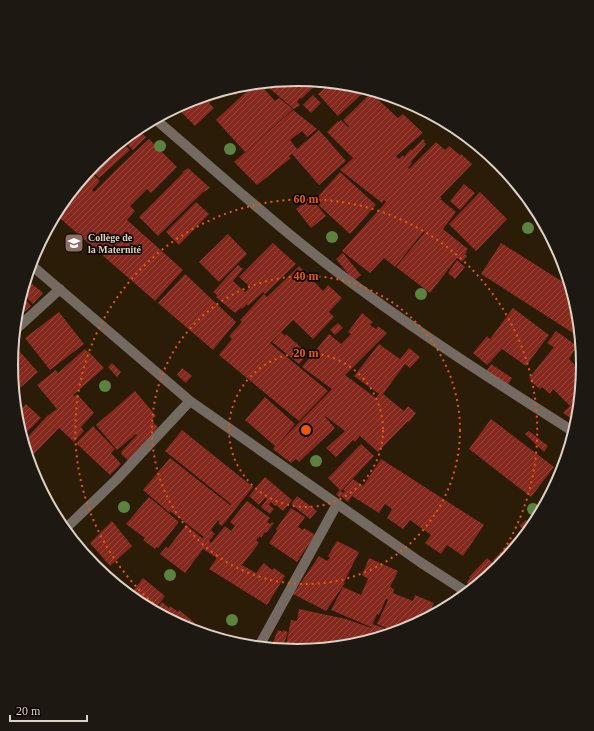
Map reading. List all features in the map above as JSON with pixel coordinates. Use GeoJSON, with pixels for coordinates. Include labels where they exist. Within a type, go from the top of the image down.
{"type":"FeatureCollection","features":[{"type":"Feature","properties":{"kind":"street"},"geometry":{"type":"LineString","coordinates":[[160,123],[305,248],[360,290],[496,383],[569,429]]}},
{"type":"Feature","properties":{"kind":"street"},"geometry":{"type":"LineString","coordinates":[[36,269],[190,401],[461,591]]}},
{"type":"Feature","properties":{"kind":"street"},"geometry":{"type":"LineString","coordinates":[[21,325],[60,289]]}},
{"type":"Feature","properties":{"kind":"street"},"geometry":{"type":"LineString","coordinates":[[69,526],[116,480],[190,401]]}},
{"type":"Feature","properties":{"kind":"street"},"geometry":{"type":"LineString","coordinates":[[261,642],[338,504]]}},
{"type":"Feature","properties":{"kind":"building"},"geometry":{"type":"Polygon","coordinates":[[[297,86],[314,87],[301,99],[300,98],[297,102],[300,105],[294,109],[269,88],[297,86]]]}},
{"type":"Feature","properties":{"kind":"building"},"geometry":{"type":"Polygon","coordinates":[[[324,88],[361,94],[338,116],[318,94],[324,88]]]}},
{"type":"Feature","properties":{"kind":"building"},"geometry":{"type":"Polygon","coordinates":[[[261,89],[264,89],[275,101],[279,98],[293,109],[245,152],[216,120],[246,91],[261,89]]]}},
{"type":"Feature","properties":{"kind":"building"},"geometry":{"type":"Polygon","coordinates":[[[313,95],[321,103],[311,113],[303,105],[313,95]]]}},
{"type":"Feature","properties":{"kind":"building"},"geometry":{"type":"Polygon","coordinates":[[[368,96],[376,98],[398,118],[403,114],[423,133],[396,156],[399,159],[403,155],[404,157],[423,139],[425,141],[424,142],[426,144],[411,162],[412,163],[408,168],[409,169],[436,142],[445,150],[449,146],[472,164],[440,197],[442,198],[440,199],[456,212],[443,229],[468,249],[465,254],[467,256],[462,262],[457,258],[430,293],[396,267],[425,232],[424,231],[395,267],[384,258],[370,273],[342,251],[386,202],[384,200],[382,203],[340,170],[353,158],[327,132],[341,120],[348,127],[349,126],[343,120],[368,96]]]}},
{"type":"Feature","properties":{"kind":"building"},"geometry":{"type":"Polygon","coordinates":[[[213,99],[209,103],[214,108],[195,126],[181,112],[191,108],[187,112],[192,107],[213,99]]]}},
{"type":"Feature","properties":{"kind":"building"},"geometry":{"type":"Polygon","coordinates":[[[293,110],[317,129],[307,137],[302,131],[290,140],[297,149],[319,130],[346,161],[319,185],[292,154],[289,156],[291,158],[257,185],[234,162],[293,110]]]}},
{"type":"Feature","properties":{"kind":"building"},"geometry":{"type":"Polygon","coordinates":[[[142,134],[146,137],[133,150],[127,144],[142,134]]]}},
{"type":"Feature","properties":{"kind":"building"},"geometry":{"type":"Polygon","coordinates":[[[149,139],[177,167],[151,193],[147,189],[130,206],[135,211],[127,220],[183,270],[155,301],[60,218],[94,175],[100,181],[92,190],[94,192],[149,139]]]}},
{"type":"Feature","properties":{"kind":"building"},"geometry":{"type":"Polygon","coordinates":[[[125,145],[130,150],[99,178],[95,174],[125,145]]]}},
{"type":"Feature","properties":{"kind":"building"},"geometry":{"type":"Polygon","coordinates":[[[188,168],[210,188],[202,193],[158,236],[139,217],[184,172],[182,172],[188,168]]]}},
{"type":"Feature","properties":{"kind":"building"},"geometry":{"type":"Polygon","coordinates":[[[340,172],[376,205],[350,234],[314,201],[340,172]]]}},
{"type":"Feature","properties":{"kind":"building"},"geometry":{"type":"Polygon","coordinates":[[[464,184],[475,193],[460,210],[450,201],[464,184]]]}},
{"type":"Feature","properties":{"kind":"building"},"geometry":{"type":"Polygon","coordinates":[[[480,192],[507,219],[476,251],[449,224],[480,192]]]}},
{"type":"Feature","properties":{"kind":"building"},"geometry":{"type":"Polygon","coordinates":[[[310,197],[326,216],[311,228],[296,209],[310,197]]]}},
{"type":"Feature","properties":{"kind":"building"},"geometry":{"type":"Polygon","coordinates":[[[196,202],[209,214],[179,245],[166,232],[196,202]]]}},
{"type":"Feature","properties":{"kind":"building"},"geometry":{"type":"Polygon","coordinates":[[[228,234],[247,254],[219,282],[199,262],[228,234]]]}},
{"type":"Feature","properties":{"kind":"building"},"geometry":{"type":"Polygon","coordinates":[[[273,243],[296,264],[265,294],[263,292],[248,306],[247,304],[235,313],[216,297],[217,295],[213,292],[238,265],[243,269],[233,281],[245,292],[250,287],[239,277],[273,243]]]}},
{"type":"Feature","properties":{"kind":"building"},"geometry":{"type":"Polygon","coordinates":[[[501,243],[563,282],[571,311],[574,334],[481,274],[501,243]]]}},
{"type":"Feature","properties":{"kind":"building"},"geometry":{"type":"Polygon","coordinates":[[[343,253],[361,275],[354,281],[336,259],[343,253]]]}},
{"type":"Feature","properties":{"kind":"building"},"geometry":{"type":"Polygon","coordinates":[[[457,260],[465,267],[455,279],[448,273],[457,260]]]}},
{"type":"Feature","properties":{"kind":"building"},"geometry":{"type":"Polygon","coordinates":[[[299,266],[323,291],[328,285],[342,298],[329,312],[334,317],[313,339],[293,320],[270,343],[328,391],[299,421],[219,355],[232,339],[229,336],[242,322],[240,320],[264,294],[267,297],[299,266]]]}},
{"type":"Feature","properties":{"kind":"building"},"geometry":{"type":"Polygon","coordinates":[[[185,274],[236,322],[213,350],[158,303],[185,274]]]}},
{"type":"Feature","properties":{"kind":"building"},"geometry":{"type":"Polygon","coordinates":[[[31,283],[43,293],[33,304],[27,298],[31,283]]]}},
{"type":"Feature","properties":{"kind":"building"},"geometry":{"type":"Polygon","coordinates":[[[26,300],[31,306],[23,313],[26,300]]]}},
{"type":"Feature","properties":{"kind":"building"},"geometry":{"type":"Polygon","coordinates":[[[513,308],[549,335],[526,366],[502,349],[487,365],[473,353],[487,336],[490,339],[513,308]]]}},
{"type":"Feature","properties":{"kind":"building"},"geometry":{"type":"Polygon","coordinates":[[[59,312],[84,344],[50,370],[25,338],[59,312]]]}},
{"type":"Feature","properties":{"kind":"building"},"geometry":{"type":"Polygon","coordinates":[[[362,313],[373,322],[370,325],[376,329],[378,326],[387,333],[345,375],[376,398],[379,394],[354,376],[379,344],[400,359],[409,348],[420,357],[410,368],[405,364],[383,394],[404,411],[408,406],[416,413],[409,422],[408,421],[378,452],[360,436],[355,442],[353,440],[336,457],[326,448],[345,431],[325,416],[335,428],[299,462],[296,459],[291,463],[273,449],[275,446],[245,420],[265,397],[295,424],[279,443],[332,389],[302,367],[329,334],[341,344],[351,334],[348,332],[362,313]]]}},
{"type":"Feature","properties":{"kind":"building"},"geometry":{"type":"Polygon","coordinates":[[[338,323],[343,328],[335,335],[330,330],[338,323]]]}},
{"type":"Feature","properties":{"kind":"building"},"geometry":{"type":"Polygon","coordinates":[[[556,331],[575,344],[575,349],[569,359],[576,366],[574,402],[571,419],[563,413],[570,406],[553,389],[550,394],[542,387],[540,389],[530,381],[531,379],[529,378],[554,347],[547,343],[556,331]]]}},
{"type":"Feature","properties":{"kind":"building"},"geometry":{"type":"Polygon","coordinates":[[[281,332],[285,336],[286,334],[307,353],[299,364],[272,342],[281,332]]]}},
{"type":"Feature","properties":{"kind":"building"},"geometry":{"type":"Polygon","coordinates":[[[85,349],[104,368],[73,395],[74,396],[77,394],[94,413],[81,427],[84,431],[74,442],[59,428],[33,455],[28,437],[47,416],[57,409],[37,385],[56,370],[58,373],[85,349]]]}},
{"type":"Feature","properties":{"kind":"building"},"geometry":{"type":"Polygon","coordinates":[[[19,351],[38,372],[20,388],[18,366],[19,351]]]}},
{"type":"Feature","properties":{"kind":"building"},"geometry":{"type":"Polygon","coordinates":[[[112,363],[121,372],[117,377],[108,367],[112,363]]]}},
{"type":"Feature","properties":{"kind":"building"},"geometry":{"type":"Polygon","coordinates":[[[491,364],[512,378],[507,386],[486,372],[491,364]]]}},
{"type":"Feature","properties":{"kind":"building"},"geometry":{"type":"Polygon","coordinates":[[[182,368],[192,376],[186,383],[177,375],[182,368]]]}},
{"type":"Feature","properties":{"kind":"building"},"geometry":{"type":"Polygon","coordinates":[[[135,391],[156,416],[151,420],[158,427],[129,461],[121,454],[121,452],[137,435],[136,434],[117,450],[96,425],[135,391]]]}},
{"type":"Feature","properties":{"kind":"building"},"geometry":{"type":"Polygon","coordinates":[[[26,404],[41,418],[26,433],[23,420],[21,409],[26,404]]]}},
{"type":"Feature","properties":{"kind":"building"},"geometry":{"type":"Polygon","coordinates":[[[491,419],[554,467],[531,497],[469,449],[491,419]]]}},
{"type":"Feature","properties":{"kind":"building"},"geometry":{"type":"Polygon","coordinates":[[[93,426],[115,449],[111,453],[121,464],[110,475],[76,443],[93,426]]]}},
{"type":"Feature","properties":{"kind":"building"},"geometry":{"type":"Polygon","coordinates":[[[182,430],[253,487],[222,526],[218,523],[218,520],[211,530],[215,534],[209,541],[211,543],[225,526],[231,531],[235,526],[230,522],[247,501],[270,518],[267,522],[270,524],[272,522],[274,523],[261,538],[260,536],[256,540],[259,543],[242,565],[256,573],[264,563],[272,570],[274,568],[285,576],[267,605],[209,569],[217,558],[203,549],[185,573],[160,554],[166,547],[168,548],[186,525],[202,538],[204,537],[170,511],[170,513],[143,490],[170,458],[230,505],[231,504],[165,451],[182,430]]]}},
{"type":"Feature","properties":{"kind":"building"},"geometry":{"type":"Polygon","coordinates":[[[529,431],[548,446],[544,452],[525,434],[529,431]]]}},
{"type":"Feature","properties":{"kind":"building"},"geometry":{"type":"Polygon","coordinates":[[[361,444],[374,456],[341,491],[343,493],[345,491],[343,490],[353,479],[363,486],[381,459],[484,525],[463,556],[447,545],[441,554],[425,543],[431,535],[410,520],[403,529],[387,518],[392,509],[385,504],[379,513],[352,496],[348,502],[336,494],[340,490],[328,478],[361,444]]]}},
{"type":"Feature","properties":{"kind":"building"},"geometry":{"type":"Polygon","coordinates":[[[265,477],[292,500],[283,511],[271,502],[269,505],[274,509],[270,514],[261,507],[267,499],[265,498],[259,505],[249,496],[265,477]]]}},
{"type":"Feature","properties":{"kind":"building"},"geometry":{"type":"Polygon","coordinates":[[[297,496],[317,511],[310,519],[291,504],[297,496]]]}},
{"type":"Feature","properties":{"kind":"building"},"geometry":{"type":"Polygon","coordinates":[[[149,497],[179,522],[158,548],[156,547],[155,549],[143,540],[145,538],[126,524],[149,497]]]}},
{"type":"Feature","properties":{"kind":"building"},"geometry":{"type":"Polygon","coordinates":[[[291,508],[305,517],[298,527],[303,530],[304,528],[315,535],[297,562],[269,543],[277,531],[276,529],[291,508]]]}},
{"type":"Feature","properties":{"kind":"building"},"geometry":{"type":"Polygon","coordinates":[[[526,520],[529,522],[523,529],[519,526],[526,520]]]}},
{"type":"Feature","properties":{"kind":"building"},"geometry":{"type":"Polygon","coordinates":[[[112,521],[132,546],[110,566],[90,543],[112,521]]]}},
{"type":"Feature","properties":{"kind":"building"},"geometry":{"type":"Polygon","coordinates":[[[521,531],[495,562],[493,560],[521,531]]]}},
{"type":"Feature","properties":{"kind":"building"},"geometry":{"type":"Polygon","coordinates":[[[337,541],[359,552],[344,582],[345,583],[326,611],[293,594],[319,556],[327,561],[330,558],[328,556],[337,541]]]}},
{"type":"Feature","properties":{"kind":"building"},"geometry":{"type":"Polygon","coordinates":[[[369,558],[398,571],[390,587],[394,589],[393,593],[413,601],[415,595],[434,603],[430,610],[389,629],[377,624],[388,600],[386,599],[379,615],[377,614],[371,627],[331,610],[343,587],[361,595],[368,579],[362,575],[369,558]]]}},
{"type":"Feature","properties":{"kind":"building"},"geometry":{"type":"Polygon","coordinates":[[[487,558],[493,564],[470,585],[467,583],[470,578],[469,577],[487,558]]]}},
{"type":"Feature","properties":{"kind":"building"},"geometry":{"type":"Polygon","coordinates":[[[143,578],[165,596],[156,607],[133,591],[143,578]]]}},
{"type":"Feature","properties":{"kind":"building"},"geometry":{"type":"Polygon","coordinates":[[[122,581],[130,588],[127,587],[121,582],[122,581]]]}},
{"type":"Feature","properties":{"kind":"building"},"geometry":{"type":"Polygon","coordinates":[[[162,602],[169,608],[170,606],[178,612],[179,610],[194,622],[194,625],[174,616],[158,607],[162,602]]]}},
{"type":"Feature","properties":{"kind":"building"},"geometry":{"type":"Polygon","coordinates":[[[299,609],[346,619],[371,628],[372,624],[384,628],[384,631],[375,632],[369,635],[333,642],[315,644],[286,644],[291,620],[297,621],[299,609]]]}},
{"type":"Feature","properties":{"kind":"building"},"geometry":{"type":"Polygon","coordinates":[[[278,630],[288,632],[284,644],[272,643],[278,630]]]}},
{"type":"Feature","properties":{"kind":"place","name":"Collège de la Maternité"},"geometry":{"type":"Point","coordinates":[74,243]}}]}
